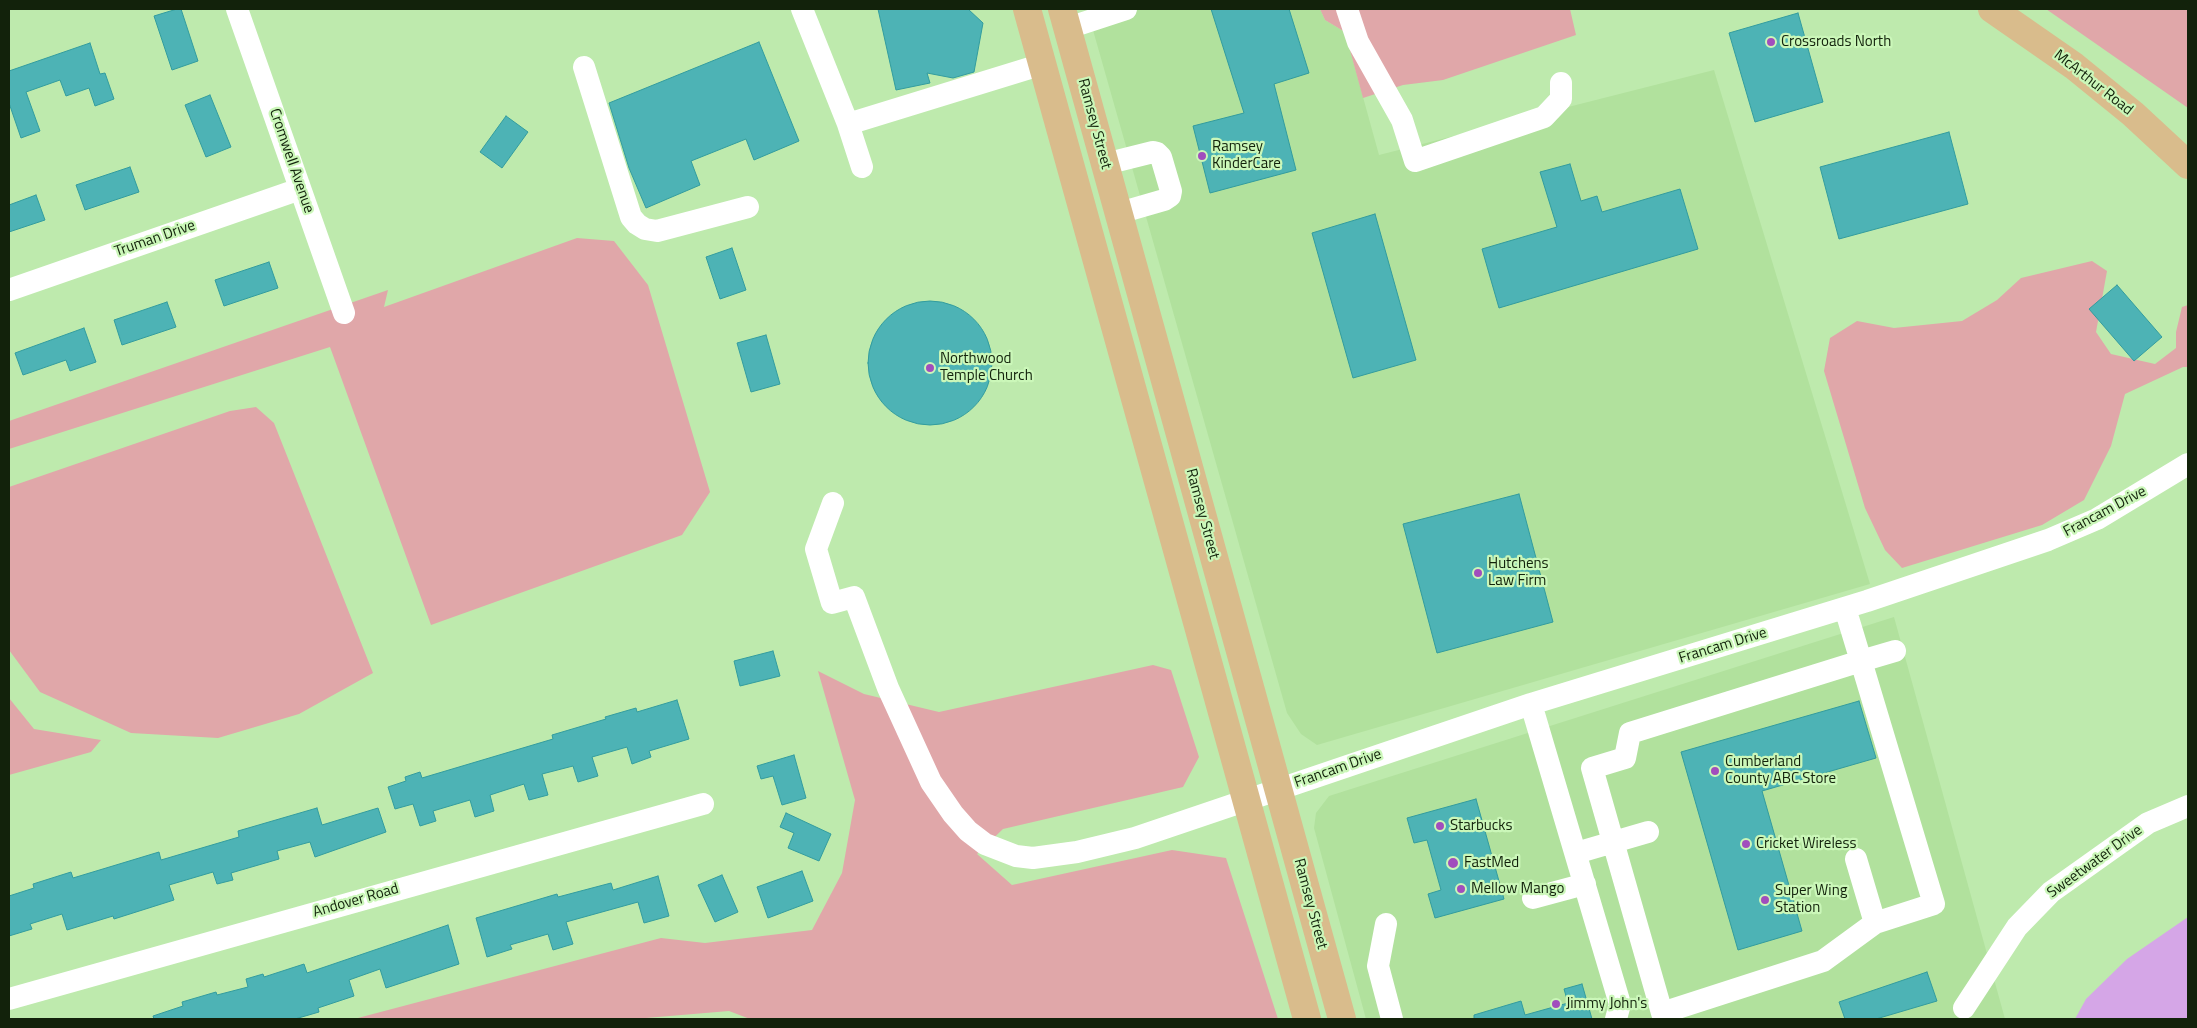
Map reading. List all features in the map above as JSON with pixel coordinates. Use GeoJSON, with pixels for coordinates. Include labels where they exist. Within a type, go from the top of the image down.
{"type":"FeatureCollection","features":[{"type":"Feature","properties":{"kind":"main road"},"geometry":{"type":"LineString","coordinates":[[1027,9],[1307,1019]]}},
{"type":"Feature","properties":{"kind":"main road","name":"McArthur Road"},"geometry":{"type":"LineString","coordinates":[[1992,9],[2074,66],[2133,114],[2188,165]]}},
{"type":"Feature","properties":{"kind":"main road","name":"Ramsey Street"},"geometry":{"type":"LineString","coordinates":[[1065,18],[1342,1019]]}},
{"type":"Feature","properties":{"kind":"street","name":"Cromwell Avenue"},"geometry":{"type":"LineString","coordinates":[[237,9],[344,313]]}},
{"type":"Feature","properties":{"kind":"street"},"geometry":{"type":"LineString","coordinates":[[802,9],[848,124],[862,167]]}},
{"type":"Feature","properties":{"kind":"street"},"geometry":{"type":"LineString","coordinates":[[1065,18],[1126,9]]}},
{"type":"Feature","properties":{"kind":"street"},"geometry":{"type":"LineString","coordinates":[[1347,9],[1358,42],[1402,120],[1415,161],[1544,117],[1561,99],[1561,82]]}},
{"type":"Feature","properties":{"kind":"street"},"geometry":{"type":"LineString","coordinates":[[848,124],[1043,64]]}},
{"type":"Feature","properties":{"kind":"street"},"geometry":{"type":"LineString","coordinates":[[584,67],[631,218],[637,224],[645,229],[657,231],[748,207]]}},
{"type":"Feature","properties":{"kind":"street"},"geometry":{"type":"LineString","coordinates":[[1105,164],[1153,152],[1158,153],[1161,157],[1171,191],[1170,196],[1164,200],[1119,212]]}},
{"type":"Feature","properties":{"kind":"street","name":"Truman Drive"},"geometry":{"type":"LineString","coordinates":[[9,290],[300,189]]}},
{"type":"Feature","properties":{"kind":"street","name":"Francam Drive"},"geometry":{"type":"LineString","coordinates":[[833,503],[816,549],[832,603],[854,597],[888,688],[930,782],[953,814],[968,831],[984,844],[1016,856],[1052,856],[1135,838],[1531,704],[1844,608],[2075,530],[2120,507],[2188,464]]}},
{"type":"Feature","properties":{"kind":"street"},"geometry":{"type":"LineString","coordinates":[[1844,608],[1861,661],[1934,904],[1874,923],[1823,961],[1662,1013],[1592,768],[1626,758],[1630,733],[1861,661],[1895,651]]}},
{"type":"Feature","properties":{"kind":"street"},"geometry":{"type":"LineString","coordinates":[[1531,704],[1586,884],[1620,1004],[1616,1019]]}},
{"type":"Feature","properties":{"kind":"street","name":"Andover Road"},"geometry":{"type":"LineString","coordinates":[[9,999],[703,804]]}},
{"type":"Feature","properties":{"kind":"street","name":"Sweetwater Drive"},"geometry":{"type":"LineString","coordinates":[[1964,1008],[2018,927],[2051,892],[2148,823],[2188,806]]}},
{"type":"Feature","properties":{"kind":"street"},"geometry":{"type":"LineString","coordinates":[[1576,853],[1648,832]]}},
{"type":"Feature","properties":{"kind":"street"},"geometry":{"type":"LineString","coordinates":[[1856,859],[1874,923]]}},
{"type":"Feature","properties":{"kind":"street"},"geometry":{"type":"LineString","coordinates":[[1534,898],[1586,884]]}},
{"type":"Feature","properties":{"kind":"street"},"geometry":{"type":"LineString","coordinates":[[1386,924],[1378,966],[1392,1019]]}},
{"type":"Feature","properties":{"kind":"shaded area"},"geometry":{"type":"Polygon","coordinates":[[[1087,9],[1320,9],[1325,20],[1345,32],[1379,155],[1714,70],[1870,584],[1317,745],[1301,734],[1287,713],[1087,9]]]}},
{"type":"Feature","properties":{"kind":"shaded area"},"geometry":{"type":"Polygon","coordinates":[[[1320,9],[1570,9],[1576,35],[1443,80],[1403,85],[1363,98],[1345,32],[1325,20],[1320,9]]]}},
{"type":"Feature","properties":{"kind":"shaded area"},"geometry":{"type":"Polygon","coordinates":[[[2046,9],[2188,9],[2188,108],[2046,9]]]}},
{"type":"Feature","properties":{"kind":"shaded area"},"geometry":{"type":"Polygon","coordinates":[[[577,238],[614,241],[648,285],[710,492],[682,535],[431,625],[330,347],[9,449],[9,421],[388,290],[384,307],[577,238]]]}},
{"type":"Feature","properties":{"kind":"shaded area"},"geometry":{"type":"Polygon","coordinates":[[[2092,261],[2107,271],[2096,332],[2111,354],[2155,364],[2176,348],[2176,332],[2182,307],[2188,305],[2188,367],[2183,367],[2125,394],[2111,446],[2084,500],[2042,525],[1902,568],[1885,550],[1865,508],[1824,371],[1830,338],[1857,321],[1894,328],[1962,321],[1997,300],[2021,278],[2092,261]]]}},
{"type":"Feature","properties":{"kind":"shaded area"},"geometry":{"type":"Polygon","coordinates":[[[256,407],[274,423],[373,673],[299,714],[218,738],[131,733],[40,692],[9,650],[9,487],[230,411],[256,407]]]}},
{"type":"Feature","properties":{"kind":"shaded area"},"geometry":{"type":"Polygon","coordinates":[[[1894,617],[2005,1019],[1366,1019],[1314,828],[1316,813],[1329,796],[1894,617]]]}},
{"type":"Feature","properties":{"kind":"shaded area"},"geometry":{"type":"Polygon","coordinates":[[[1153,665],[1171,670],[1199,757],[1183,787],[1003,829],[977,854],[1012,885],[1172,850],[1226,858],[1278,1019],[750,1019],[729,1011],[634,1019],[354,1019],[661,938],[705,943],[812,930],[842,873],[855,800],[818,671],[864,694],[939,712],[1153,665]]]}},
{"type":"Feature","properties":{"kind":"shaded area"},"geometry":{"type":"Polygon","coordinates":[[[9,698],[34,729],[101,740],[91,752],[9,775],[9,698]]]}},
{"type":"Feature","properties":{"kind":"shaded area"},"geometry":{"type":"Polygon","coordinates":[[[2188,917],[2188,1019],[2075,1019],[2086,999],[2127,959],[2188,917]]]}},
{"type":"Feature","properties":{"kind":"building"},"geometry":{"type":"Polygon","coordinates":[[[181,9],[198,61],[172,70],[154,16],[181,9]]]}},
{"type":"Feature","properties":{"kind":"building"},"geometry":{"type":"Polygon","coordinates":[[[878,9],[968,9],[983,23],[974,72],[953,78],[927,73],[930,83],[896,90],[878,9]]]}},
{"type":"Feature","properties":{"kind":"building"},"geometry":{"type":"Polygon","coordinates":[[[1211,9],[1289,9],[1309,73],[1274,84],[1296,170],[1210,193],[1193,126],[1244,113],[1211,9]]]}},
{"type":"Feature","properties":{"kind":"building"},"geometry":{"type":"Polygon","coordinates":[[[1798,13],[1823,102],[1755,122],[1729,33],[1798,13]]]}},
{"type":"Feature","properties":{"kind":"building"},"geometry":{"type":"Polygon","coordinates":[[[759,42],[799,141],[754,160],[746,139],[691,161],[700,185],[646,208],[629,168],[609,103],[759,42]]]}},
{"type":"Feature","properties":{"kind":"building"},"geometry":{"type":"Polygon","coordinates":[[[90,43],[100,74],[105,73],[114,99],[95,106],[89,88],[66,96],[60,80],[26,92],[40,131],[21,138],[9,103],[9,71],[90,43]]]}},
{"type":"Feature","properties":{"kind":"building"},"geometry":{"type":"Polygon","coordinates":[[[210,95],[231,147],[206,157],[185,105],[210,95]]]}},
{"type":"Feature","properties":{"kind":"building"},"geometry":{"type":"Polygon","coordinates":[[[506,116],[528,132],[502,168],[480,152],[506,116]]]}},
{"type":"Feature","properties":{"kind":"building"},"geometry":{"type":"Polygon","coordinates":[[[1949,132],[1968,204],[1839,239],[1820,167],[1949,132]]]}},
{"type":"Feature","properties":{"kind":"building"},"geometry":{"type":"Polygon","coordinates":[[[1570,164],[1581,201],[1597,196],[1602,212],[1680,189],[1698,249],[1499,308],[1482,249],[1557,227],[1540,172],[1570,164]]]}},
{"type":"Feature","properties":{"kind":"building"},"geometry":{"type":"Polygon","coordinates":[[[130,167],[139,192],[85,210],[76,185],[130,167]]]}},
{"type":"Feature","properties":{"kind":"building"},"geometry":{"type":"Polygon","coordinates":[[[36,195],[45,220],[9,232],[9,205],[36,195]]]}},
{"type":"Feature","properties":{"kind":"building"},"geometry":{"type":"Polygon","coordinates":[[[1375,214],[1416,360],[1353,378],[1312,233],[1375,214]]]}},
{"type":"Feature","properties":{"kind":"building"},"geometry":{"type":"Polygon","coordinates":[[[732,248],[746,290],[720,299],[706,257],[732,248]]]}},
{"type":"Feature","properties":{"kind":"building"},"geometry":{"type":"Polygon","coordinates":[[[269,262],[278,288],[224,306],[215,280],[269,262]]]}},
{"type":"Feature","properties":{"kind":"building"},"geometry":{"type":"Polygon","coordinates":[[[2117,285],[2162,337],[2134,361],[2089,309],[2117,285]]]}},
{"type":"Feature","properties":{"kind":"building","name":"Northwood Temple Church"},"geometry":{"type":"Polygon","coordinates":[[[930,301],[954,306],[974,319],[987,339],[992,363],[987,387],[974,407],[954,420],[930,425],[906,420],[886,407],[873,387],[868,363],[873,339],[886,319],[906,306],[930,301]]]}},
{"type":"Feature","properties":{"kind":"building"},"geometry":{"type":"Polygon","coordinates":[[[167,302],[176,327],[122,345],[114,320],[167,302]]]}},
{"type":"Feature","properties":{"kind":"building"},"geometry":{"type":"Polygon","coordinates":[[[84,328],[96,362],[70,371],[66,360],[23,375],[15,353],[84,328]]]}},
{"type":"Feature","properties":{"kind":"building"},"geometry":{"type":"Polygon","coordinates":[[[766,335],[780,384],[751,392],[737,343],[766,335]]]}},
{"type":"Feature","properties":{"kind":"building","name":"Hutchens Law Firm"},"geometry":{"type":"Polygon","coordinates":[[[1519,494],[1553,622],[1437,653],[1403,524],[1519,494]]]}},
{"type":"Feature","properties":{"kind":"building"},"geometry":{"type":"Polygon","coordinates":[[[773,651],[780,676],[740,686],[734,661],[773,651]]]}},
{"type":"Feature","properties":{"kind":"building"},"geometry":{"type":"Polygon","coordinates":[[[677,700],[689,739],[649,751],[651,757],[632,764],[627,747],[592,757],[598,776],[578,782],[573,766],[542,774],[548,795],[529,800],[524,784],[490,795],[494,811],[475,817],[470,800],[433,811],[436,821],[420,826],[413,804],[395,809],[388,787],[406,781],[405,777],[420,772],[422,778],[553,739],[552,735],[606,719],[605,717],[636,708],[637,712],[677,700]]]}},
{"type":"Feature","properties":{"kind":"building"},"geometry":{"type":"Polygon","coordinates":[[[1859,701],[1876,758],[1762,791],[1802,931],[1738,950],[1681,752],[1859,701]]]}},
{"type":"Feature","properties":{"kind":"building"},"geometry":{"type":"Polygon","coordinates":[[[794,755],[806,798],[782,805],[773,776],[761,779],[757,766],[794,755]]]}},
{"type":"Feature","properties":{"kind":"building"},"geometry":{"type":"Polygon","coordinates":[[[1476,799],[1504,899],[1435,918],[1428,894],[1441,890],[1427,840],[1414,843],[1407,818],[1476,799]]]}},
{"type":"Feature","properties":{"kind":"building"},"geometry":{"type":"Polygon","coordinates":[[[317,808],[322,825],[378,808],[386,832],[315,857],[310,842],[277,851],[279,859],[231,873],[233,880],[217,884],[213,872],[169,885],[174,900],[114,919],[113,916],[67,930],[62,914],[30,924],[32,929],[9,936],[9,896],[34,888],[33,884],[71,872],[73,878],[159,852],[161,860],[239,837],[238,831],[317,808]]]}},
{"type":"Feature","properties":{"kind":"building"},"geometry":{"type":"Polygon","coordinates":[[[786,813],[831,834],[819,861],[788,848],[794,833],[780,827],[786,813]]]}},
{"type":"Feature","properties":{"kind":"building"},"geometry":{"type":"Polygon","coordinates":[[[802,871],[813,901],[768,918],[757,887],[802,871]]]}},
{"type":"Feature","properties":{"kind":"building"},"geometry":{"type":"Polygon","coordinates":[[[722,875],[738,912],[715,922],[698,885],[722,875]]]}},
{"type":"Feature","properties":{"kind":"building"},"geometry":{"type":"Polygon","coordinates":[[[658,876],[669,916],[644,923],[638,902],[566,922],[573,944],[553,950],[548,934],[510,945],[512,949],[487,957],[476,918],[557,894],[558,897],[611,883],[613,890],[658,876]]]}},
{"type":"Feature","properties":{"kind":"building"},"geometry":{"type":"Polygon","coordinates":[[[448,925],[459,964],[386,988],[380,969],[349,980],[354,996],[318,1008],[319,1012],[295,1019],[154,1019],[153,1016],[183,1006],[182,1002],[216,992],[217,995],[248,987],[246,979],[263,974],[264,977],[304,964],[307,973],[448,925]]]}},
{"type":"Feature","properties":{"kind":"building"},"geometry":{"type":"Polygon","coordinates":[[[1927,972],[1937,1001],[1876,1019],[1845,1019],[1839,1002],[1927,972]]]}},
{"type":"Feature","properties":{"kind":"building"},"geometry":{"type":"Polygon","coordinates":[[[1582,984],[1592,1019],[1474,1019],[1474,1015],[1521,1001],[1525,1015],[1568,1003],[1564,989],[1582,984]]]}},
{"type":"Feature","properties":{"kind":"place","name":"Crossroads North"},"geometry":{"type":"Point","coordinates":[1771,42]}},
{"type":"Feature","properties":{"kind":"place","name":"Ramsey KinderCare"},"geometry":{"type":"Point","coordinates":[1202,156]}},
{"type":"Feature","properties":{"kind":"place","name":"Northwood Temple Church"},"geometry":{"type":"Point","coordinates":[930,368]}},
{"type":"Feature","properties":{"kind":"place","name":"Hutchens Law Firm"},"geometry":{"type":"Point","coordinates":[1478,573]}},
{"type":"Feature","properties":{"kind":"place","name":"Cumberland County ABC Store"},"geometry":{"type":"Point","coordinates":[1715,771]}},
{"type":"Feature","properties":{"kind":"place","name":"Starbucks"},"geometry":{"type":"Point","coordinates":[1440,826]}},
{"type":"Feature","properties":{"kind":"place","name":"Cricket Wireless"},"geometry":{"type":"Point","coordinates":[1746,844]}},
{"type":"Feature","properties":{"kind":"place","name":"FastMed"},"geometry":{"type":"Point","coordinates":[1453,863]}},
{"type":"Feature","properties":{"kind":"place","name":"Mellow Mango"},"geometry":{"type":"Point","coordinates":[1461,889]}},
{"type":"Feature","properties":{"kind":"place","name":"Super Wing Station"},"geometry":{"type":"Point","coordinates":[1765,900]}},
{"type":"Feature","properties":{"kind":"place","name":"Jimmy John's"},"geometry":{"type":"Point","coordinates":[1556,1004]}}]}
